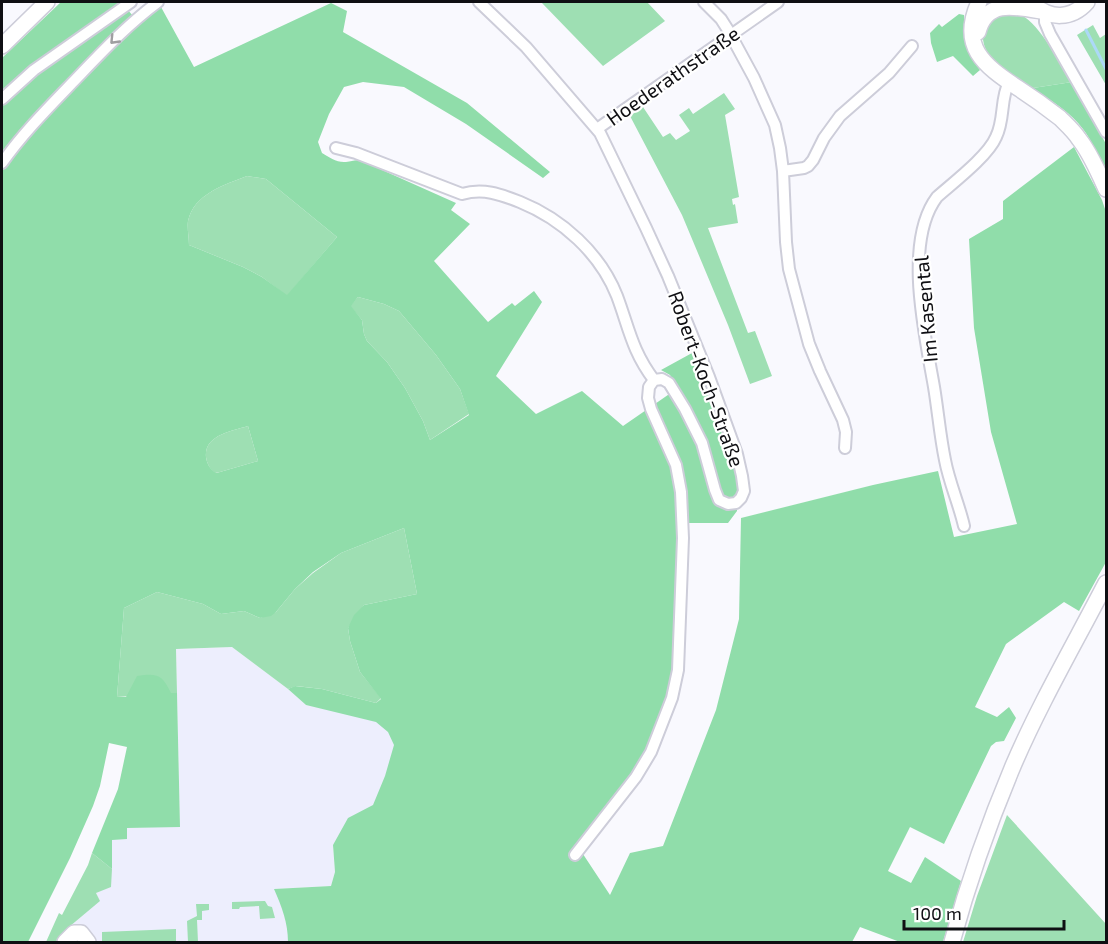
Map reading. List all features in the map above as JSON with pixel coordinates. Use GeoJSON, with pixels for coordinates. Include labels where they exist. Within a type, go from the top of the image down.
{"type":"FeatureCollection","features":[{"type":"Feature","properties":{"kind":"street"},"geometry":{"type":"LineString","coordinates":[[2,46],[46,2]]}},
{"type":"Feature","properties":{"kind":"street"},"geometry":{"type":"LineString","coordinates":[[2,99],[34,70],[131,2]]}},
{"type":"Feature","properties":{"kind":"street"},"geometry":{"type":"LineString","coordinates":[[2,163],[15,143],[81,74],[134,20],[158,2]]}},
{"type":"Feature","properties":{"kind":"street","name":"Robert-Koch-Straße"},"geometry":{"type":"LineString","coordinates":[[478,2],[532,53],[597,129],[668,276],[709,377],[737,454],[742,476],[744,491],[736,503],[728,504],[720,500],[702,443],[685,409],[669,383],[654,380]]}},
{"type":"Feature","properties":{"kind":"street"},"geometry":{"type":"LineString","coordinates":[[704,2],[721,20],[731,36],[772,118],[783,171],[789,269],[819,372],[843,420],[846,432],[845,448]]}},
{"type":"Feature","properties":{"kind":"street","name":"Hoederathstraße"},"geometry":{"type":"LineString","coordinates":[[597,129],[778,2]]}},
{"type":"Feature","properties":{"kind":"street"},"geometry":{"type":"LineString","coordinates":[[979,2],[974,13],[972,35],[976,51],[989,67],[1060,118],[1070,128],[1088,153],[1107,189]]}},
{"type":"Feature","properties":{"kind":"street"},"geometry":{"type":"LineString","coordinates":[[984,61],[979,46],[978,31],[983,17],[989,10],[1006,5],[1039,8],[1060,16],[1082,8],[1087,2]]}},
{"type":"Feature","properties":{"kind":"street"},"geometry":{"type":"LineString","coordinates":[[1039,8],[1050,34],[1107,132]]}},
{"type":"Feature","properties":{"kind":"street"},"geometry":{"type":"LineString","coordinates":[[783,171],[808,166],[840,116],[890,73],[912,46]]}},
{"type":"Feature","properties":{"kind":"street","name":"Im Kasental"},"geometry":{"type":"LineString","coordinates":[[964,526],[945,461],[922,307],[919,274],[920,248],[923,229],[931,205],[987,151],[996,137],[1002,114],[1004,92],[1009,82]]}},
{"type":"Feature","properties":{"kind":"street"},"geometry":{"type":"LineString","coordinates":[[336,148],[356,153],[462,194],[488,191],[502,195],[549,216],[587,249],[609,280],[633,346],[654,380],[649,387],[648,398],[651,410],[676,465],[681,492],[683,538],[678,670],[672,698],[651,752],[636,777],[576,855]]}},
{"type":"Feature","properties":{"kind":"street"},"geometry":{"type":"LineString","coordinates":[[952,942],[983,844],[1013,766],[1047,695],[1107,583]]}},
{"type":"Feature","properties":{"kind":"street"},"geometry":{"type":"LineString","coordinates":[[65,942],[74,933],[81,933],[88,942]]}},
{"type":"Feature","properties":{"kind":"shaded area"},"geometry":{"type":"Polygon","coordinates":[[[232,647],[306,705],[414,726],[397,782],[333,845],[335,872],[331,886],[275,889],[284,912],[288,942],[57,942],[69,927],[99,901],[96,893],[112,839],[127,828],[180,826],[176,649],[232,647]]]}},
{"type":"Feature","properties":{"kind":"green space"},"geometry":{"type":"Polygon","coordinates":[[[61,2],[121,2],[139,23],[161,7],[194,67],[331,3],[347,11],[343,32],[467,103],[550,172],[543,178],[466,124],[404,87],[363,82],[344,87],[329,114],[318,142],[322,153],[333,159],[343,162],[362,161],[456,203],[451,210],[470,224],[434,261],[488,322],[512,303],[515,306],[534,291],[542,302],[496,376],[536,414],[582,391],[623,426],[678,388],[670,375],[661,370],[692,353],[734,466],[737,483],[737,511],[728,523],[678,523],[672,669],[667,697],[654,733],[635,770],[577,845],[610,895],[630,853],[663,846],[716,710],[739,619],[741,518],[938,471],[954,537],[1017,524],[991,432],[974,328],[969,239],[1003,219],[1003,201],[1074,147],[1106,212],[1106,562],[1079,611],[1064,602],[1006,644],[975,707],[997,717],[1009,707],[1016,718],[1004,741],[996,742],[991,746],[944,844],[910,827],[888,871],[911,883],[925,857],[961,881],[943,942],[900,942],[860,927],[852,942],[288,942],[284,915],[274,889],[331,886],[335,872],[333,845],[348,818],[373,805],[394,745],[388,732],[376,722],[306,705],[288,689],[295,686],[322,689],[376,703],[381,699],[360,672],[348,628],[354,615],[364,605],[417,594],[404,528],[341,553],[313,572],[271,616],[260,618],[244,611],[221,614],[203,604],[157,592],[124,608],[117,697],[126,697],[137,676],[144,675],[162,678],[171,693],[177,693],[180,827],[127,828],[127,839],[112,840],[112,869],[92,853],[118,789],[127,747],[109,743],[100,786],[93,806],[28,942],[2,942],[2,58],[61,2]],[[247,176],[211,192],[197,204],[188,221],[189,245],[243,267],[287,295],[337,237],[266,179],[247,176]],[[358,297],[351,306],[362,320],[367,341],[387,362],[405,388],[423,421],[430,440],[469,415],[460,389],[436,355],[399,311],[358,297]],[[248,426],[227,432],[209,444],[206,460],[210,468],[216,473],[258,461],[248,426]]]}},
{"type":"Feature","properties":{"kind":"green space"},"geometry":{"type":"Polygon","coordinates":[[[541,2],[647,2],[665,21],[603,66],[541,2]]]}},
{"type":"Feature","properties":{"kind":"green space"},"geometry":{"type":"Polygon","coordinates":[[[993,13],[1015,13],[1028,20],[1042,35],[1072,82],[1033,88],[1000,67],[987,52],[984,44],[983,35],[993,13]]]}},
{"type":"Feature","properties":{"kind":"green space"},"geometry":{"type":"Polygon","coordinates":[[[959,14],[964,15],[967,44],[980,70],[973,76],[953,56],[937,62],[931,43],[930,33],[939,24],[942,27],[959,14]]]}},
{"type":"Feature","properties":{"kind":"green space"},"geometry":{"type":"Polygon","coordinates":[[[1093,25],[1100,38],[1106,34],[1106,85],[1077,35],[1093,25]]]}},
{"type":"Feature","properties":{"kind":"green space"},"geometry":{"type":"Polygon","coordinates":[[[1072,82],[1106,144],[1106,173],[1083,128],[1033,88],[1072,82]]]}},
{"type":"Feature","properties":{"kind":"green space"},"geometry":{"type":"Polygon","coordinates":[[[724,93],[735,109],[725,115],[739,197],[732,199],[738,223],[708,228],[748,333],[755,331],[772,376],[750,384],[682,215],[630,116],[643,107],[663,137],[670,133],[676,140],[690,131],[679,115],[689,108],[693,114],[724,93]]]}},
{"type":"Feature","properties":{"kind":"green space"},"geometry":{"type":"Polygon","coordinates":[[[247,176],[266,179],[337,237],[287,296],[262,277],[243,267],[189,245],[188,221],[197,204],[211,192],[247,176]]]}},
{"type":"Feature","properties":{"kind":"green space"},"geometry":{"type":"Polygon","coordinates":[[[358,297],[399,311],[436,355],[460,389],[469,414],[430,440],[423,421],[405,388],[387,362],[367,341],[362,320],[350,306],[358,297]]]}},
{"type":"Feature","properties":{"kind":"green space"},"geometry":{"type":"Polygon","coordinates":[[[248,426],[258,461],[215,473],[206,460],[209,444],[220,435],[248,426]]]}},
{"type":"Feature","properties":{"kind":"green space"},"geometry":{"type":"Polygon","coordinates":[[[404,528],[417,594],[364,605],[348,628],[360,672],[381,698],[376,703],[322,689],[296,686],[288,689],[232,647],[176,649],[177,693],[117,697],[124,608],[157,592],[203,604],[221,614],[244,611],[260,618],[276,612],[295,589],[341,553],[404,528]]]}},
{"type":"Feature","properties":{"kind":"green space"},"geometry":{"type":"Polygon","coordinates":[[[1007,815],[1106,924],[1106,942],[963,942],[977,896],[1007,815]]]}},
{"type":"Feature","properties":{"kind":"green space"},"geometry":{"type":"Polygon","coordinates":[[[92,853],[112,869],[111,887],[96,893],[100,901],[69,927],[57,942],[46,942],[59,913],[62,915],[88,865],[92,853]]]}},
{"type":"Feature","properties":{"kind":"green space"},"geometry":{"type":"Polygon","coordinates":[[[265,901],[268,906],[272,907],[275,918],[260,919],[259,906],[232,909],[232,902],[265,901]]]}},
{"type":"Feature","properties":{"kind":"green space"},"geometry":{"type":"Polygon","coordinates":[[[196,904],[209,904],[209,910],[202,911],[202,920],[197,920],[198,942],[188,942],[187,921],[197,916],[196,904]]]}},
{"type":"Feature","properties":{"kind":"green space"},"geometry":{"type":"Polygon","coordinates":[[[176,929],[176,942],[102,942],[102,932],[176,929]]]}},
{"type":"Feature","properties":{"kind":"waterway"},"geometry":{"type":"LineString","coordinates":[[1086,30],[1106,69]]}}]}
